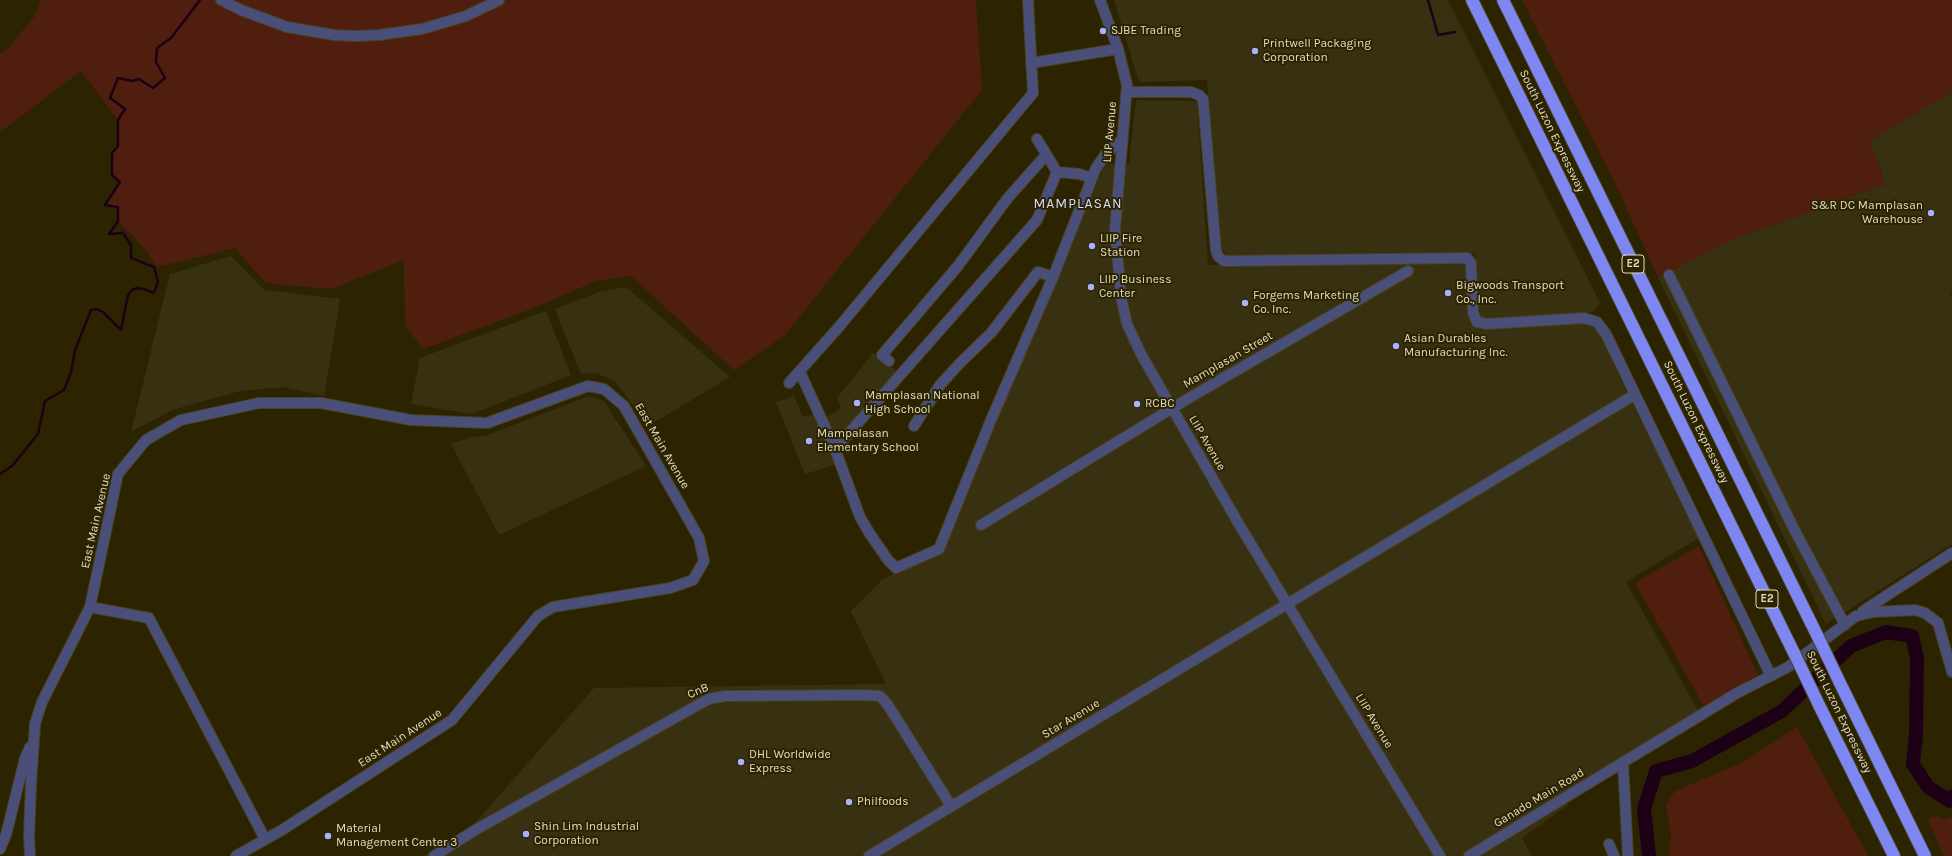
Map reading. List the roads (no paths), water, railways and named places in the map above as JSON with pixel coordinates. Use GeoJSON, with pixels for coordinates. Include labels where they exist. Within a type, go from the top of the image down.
{"type":"FeatureCollection","features":[{"type":"Feature","properties":{"kind":"highway","name":"South Luzon Expressway"},"geometry":{"type":"LineString","coordinates":[[1472,0],[1894,856]]}},
{"type":"Feature","properties":{"kind":"highway","name":"South Luzon Expressway"},"geometry":{"type":"LineString","coordinates":[[1503,0],[1818,637],[1924,856]]}},
{"type":"Feature","properties":{"kind":"street"},"geometry":{"type":"LineString","coordinates":[[221,0],[241,10],[287,27],[334,35],[356,36],[400,33],[429,27],[466,16],[499,0]]}},
{"type":"Feature","properties":{"kind":"street"},"geometry":{"type":"LineString","coordinates":[[789,383],[800,372],[1033,93],[1028,0]]}},
{"type":"Feature","properties":{"kind":"street","name":"LIIP Avenue"},"geometry":{"type":"LineString","coordinates":[[1100,0],[1118,49],[1125,74],[1127,92],[1115,229],[1121,297],[1127,324],[1133,338],[1172,409],[1287,604],[1440,856]]}},
{"type":"Feature","properties":{"kind":"street"},"geometry":{"type":"LineString","coordinates":[[1031,63],[1118,49]]}},
{"type":"Feature","properties":{"kind":"street"},"geometry":{"type":"LineString","coordinates":[[1127,92],[1191,92],[1199,95],[1203,99],[1216,250],[1218,256],[1222,260],[1229,262],[1467,258],[1472,264],[1473,313],[1477,322],[1487,324],[1584,318],[1594,320],[1603,329],[1771,676]]}},
{"type":"Feature","properties":{"kind":"street"},"geometry":{"type":"LineString","coordinates":[[1037,139],[1057,172]]}},
{"type":"Feature","properties":{"kind":"street"},"geometry":{"type":"LineString","coordinates":[[800,372],[835,449],[860,517],[888,560],[896,568],[938,549],[991,420],[1053,276],[1096,168],[1108,151],[1122,140]]}},
{"type":"Feature","properties":{"kind":"street"},"geometry":{"type":"LineString","coordinates":[[888,361],[882,355],[958,266],[1007,199],[1046,155]]}},
{"type":"Feature","properties":{"kind":"street"},"geometry":{"type":"LineString","coordinates":[[835,449],[1038,220],[1057,172]]}},
{"type":"Feature","properties":{"kind":"street"},"geometry":{"type":"LineString","coordinates":[[1057,172],[1079,174],[1092,178]]}},
{"type":"Feature","properties":{"kind":"street","name":"Mamplasan Street"},"geometry":{"type":"LineString","coordinates":[[981,525],[1172,409],[1408,271]]}},
{"type":"Feature","properties":{"kind":"street"},"geometry":{"type":"LineString","coordinates":[[914,426],[940,385],[991,333],[1038,272],[1053,276]]}},
{"type":"Feature","properties":{"kind":"street"},"geometry":{"type":"LineString","coordinates":[[1669,275],[1794,529],[1845,625]]}},
{"type":"Feature","properties":{"kind":"street","name":"East Main Avenue"},"geometry":{"type":"LineString","coordinates":[[30,856],[29,836],[32,741],[35,724],[42,702],[90,607],[118,474],[146,440],[181,420],[259,403],[321,403],[411,420],[487,423],[588,386],[604,389],[624,406],[699,538],[704,561],[693,580],[670,588],[553,607],[538,616],[452,720],[282,830],[236,856]]}},
{"type":"Feature","properties":{"kind":"street","name":"Star Avenue"},"geometry":{"type":"LineString","coordinates":[[869,856],[1634,395]]}},
{"type":"Feature","properties":{"kind":"street","name":"Ganado Main Road"},"geometry":{"type":"LineString","coordinates":[[1469,856],[1737,693],[1788,667],[1856,616],[1952,553]]}},
{"type":"Feature","properties":{"kind":"street"},"geometry":{"type":"LineString","coordinates":[[90,607],[149,618],[265,839]]}},
{"type":"Feature","properties":{"kind":"street"},"geometry":{"type":"LineString","coordinates":[[1856,616],[1873,612],[1895,610],[1915,610],[1925,613],[1938,623],[1952,672]]}},
{"type":"Feature","properties":{"kind":"street","name":"CnB"},"geometry":{"type":"LineString","coordinates":[[434,856],[696,706],[716,697],[730,695],[880,696],[888,705],[951,806]]}},
{"type":"Feature","properties":{"kind":"street","name":"East Main Avenue"},"geometry":{"type":"LineString","coordinates":[[0,849],[6,836],[25,758],[32,741]]}},
{"type":"Feature","properties":{"kind":"street"},"geometry":{"type":"LineString","coordinates":[[1623,763],[1628,856]]}},
{"type":"Feature","properties":{"kind":"street"},"geometry":{"type":"LineString","coordinates":[[1609,844],[1614,856]]}},
{"type":"Feature","properties":{"kind":"waterway"},"geometry":{"type":"LineString","coordinates":[[0,474],[12,466],[38,434],[45,401],[64,390],[71,372],[75,350],[91,310],[97,309],[103,312],[121,330],[128,295],[132,290],[137,288],[154,293],[158,282],[154,267],[131,258],[131,245],[123,233],[109,234],[118,221],[118,207],[105,205],[120,182],[112,175],[112,153],[118,146],[118,120],[125,109],[110,98],[118,78],[132,81],[139,79],[153,88],[165,78],[156,62],[157,48],[171,38],[200,0]]}},
{"type":"Feature","properties":{"kind":"waterway"},"geometry":{"type":"LineString","coordinates":[[1428,0],[1438,35],[1455,32]]}},
{"type":"Feature","properties":{"kind":"waterway"},"geometry":{"type":"LineString","coordinates":[[1649,856],[1644,809],[1656,771],[1692,761],[1782,711],[1851,646],[1886,632],[1912,636],[1917,658],[1916,734],[1913,764],[1928,787],[1950,801],[1952,797]]}},
{"type":"Feature","properties":{"kind":"place","name":"SJBE Trading"},"geometry":{"type":"Point","coordinates":[1103,31]}},
{"type":"Feature","properties":{"kind":"place","name":"Printwell Packaging Corporation"},"geometry":{"type":"Point","coordinates":[1255,51]}},
{"type":"Feature","properties":{"kind":"place","name":"S&R DC Mamplasan Warehouse"},"geometry":{"type":"Point","coordinates":[1931,213]}},
{"type":"Feature","properties":{"kind":"place","name":"LIIP Fire Station"},"geometry":{"type":"Point","coordinates":[1092,246]}},
{"type":"Feature","properties":{"kind":"place","name":"LIIP Business Center"},"geometry":{"type":"Point","coordinates":[1091,287]}},
{"type":"Feature","properties":{"kind":"place","name":"Bigwoods Transport Co., Inc."},"geometry":{"type":"Point","coordinates":[1448,293]}},
{"type":"Feature","properties":{"kind":"place","name":"Forgems Marketing Co. Inc."},"geometry":{"type":"Point","coordinates":[1245,303]}},
{"type":"Feature","properties":{"kind":"place","name":"Asian Durables Manufacturing Inc."},"geometry":{"type":"Point","coordinates":[1396,346]}},
{"type":"Feature","properties":{"kind":"place","name":"Mamplasan National High School"},"geometry":{"type":"Point","coordinates":[857,403]}},
{"type":"Feature","properties":{"kind":"place","name":"RCBC"},"geometry":{"type":"Point","coordinates":[1137,404]}},
{"type":"Feature","properties":{"kind":"place","name":"Mampalasan Elementary School"},"geometry":{"type":"Point","coordinates":[809,441]}},
{"type":"Feature","properties":{"kind":"place","name":"DHL Worldwide Express"},"geometry":{"type":"Point","coordinates":[741,762]}},
{"type":"Feature","properties":{"kind":"place","name":"Philfoods"},"geometry":{"type":"Point","coordinates":[849,802]}},
{"type":"Feature","properties":{"kind":"place","name":"Shin Lim Industrial Corporation"},"geometry":{"type":"Point","coordinates":[526,834]}},
{"type":"Feature","properties":{"kind":"place","name":"Material Management Center 3"},"geometry":{"type":"Point","coordinates":[328,836]}},
{"type":"Feature","properties":{"kind":"district","name":"MAMPLASAN"},"geometry":{"type":"Point","coordinates":[1078,204]}}]}
